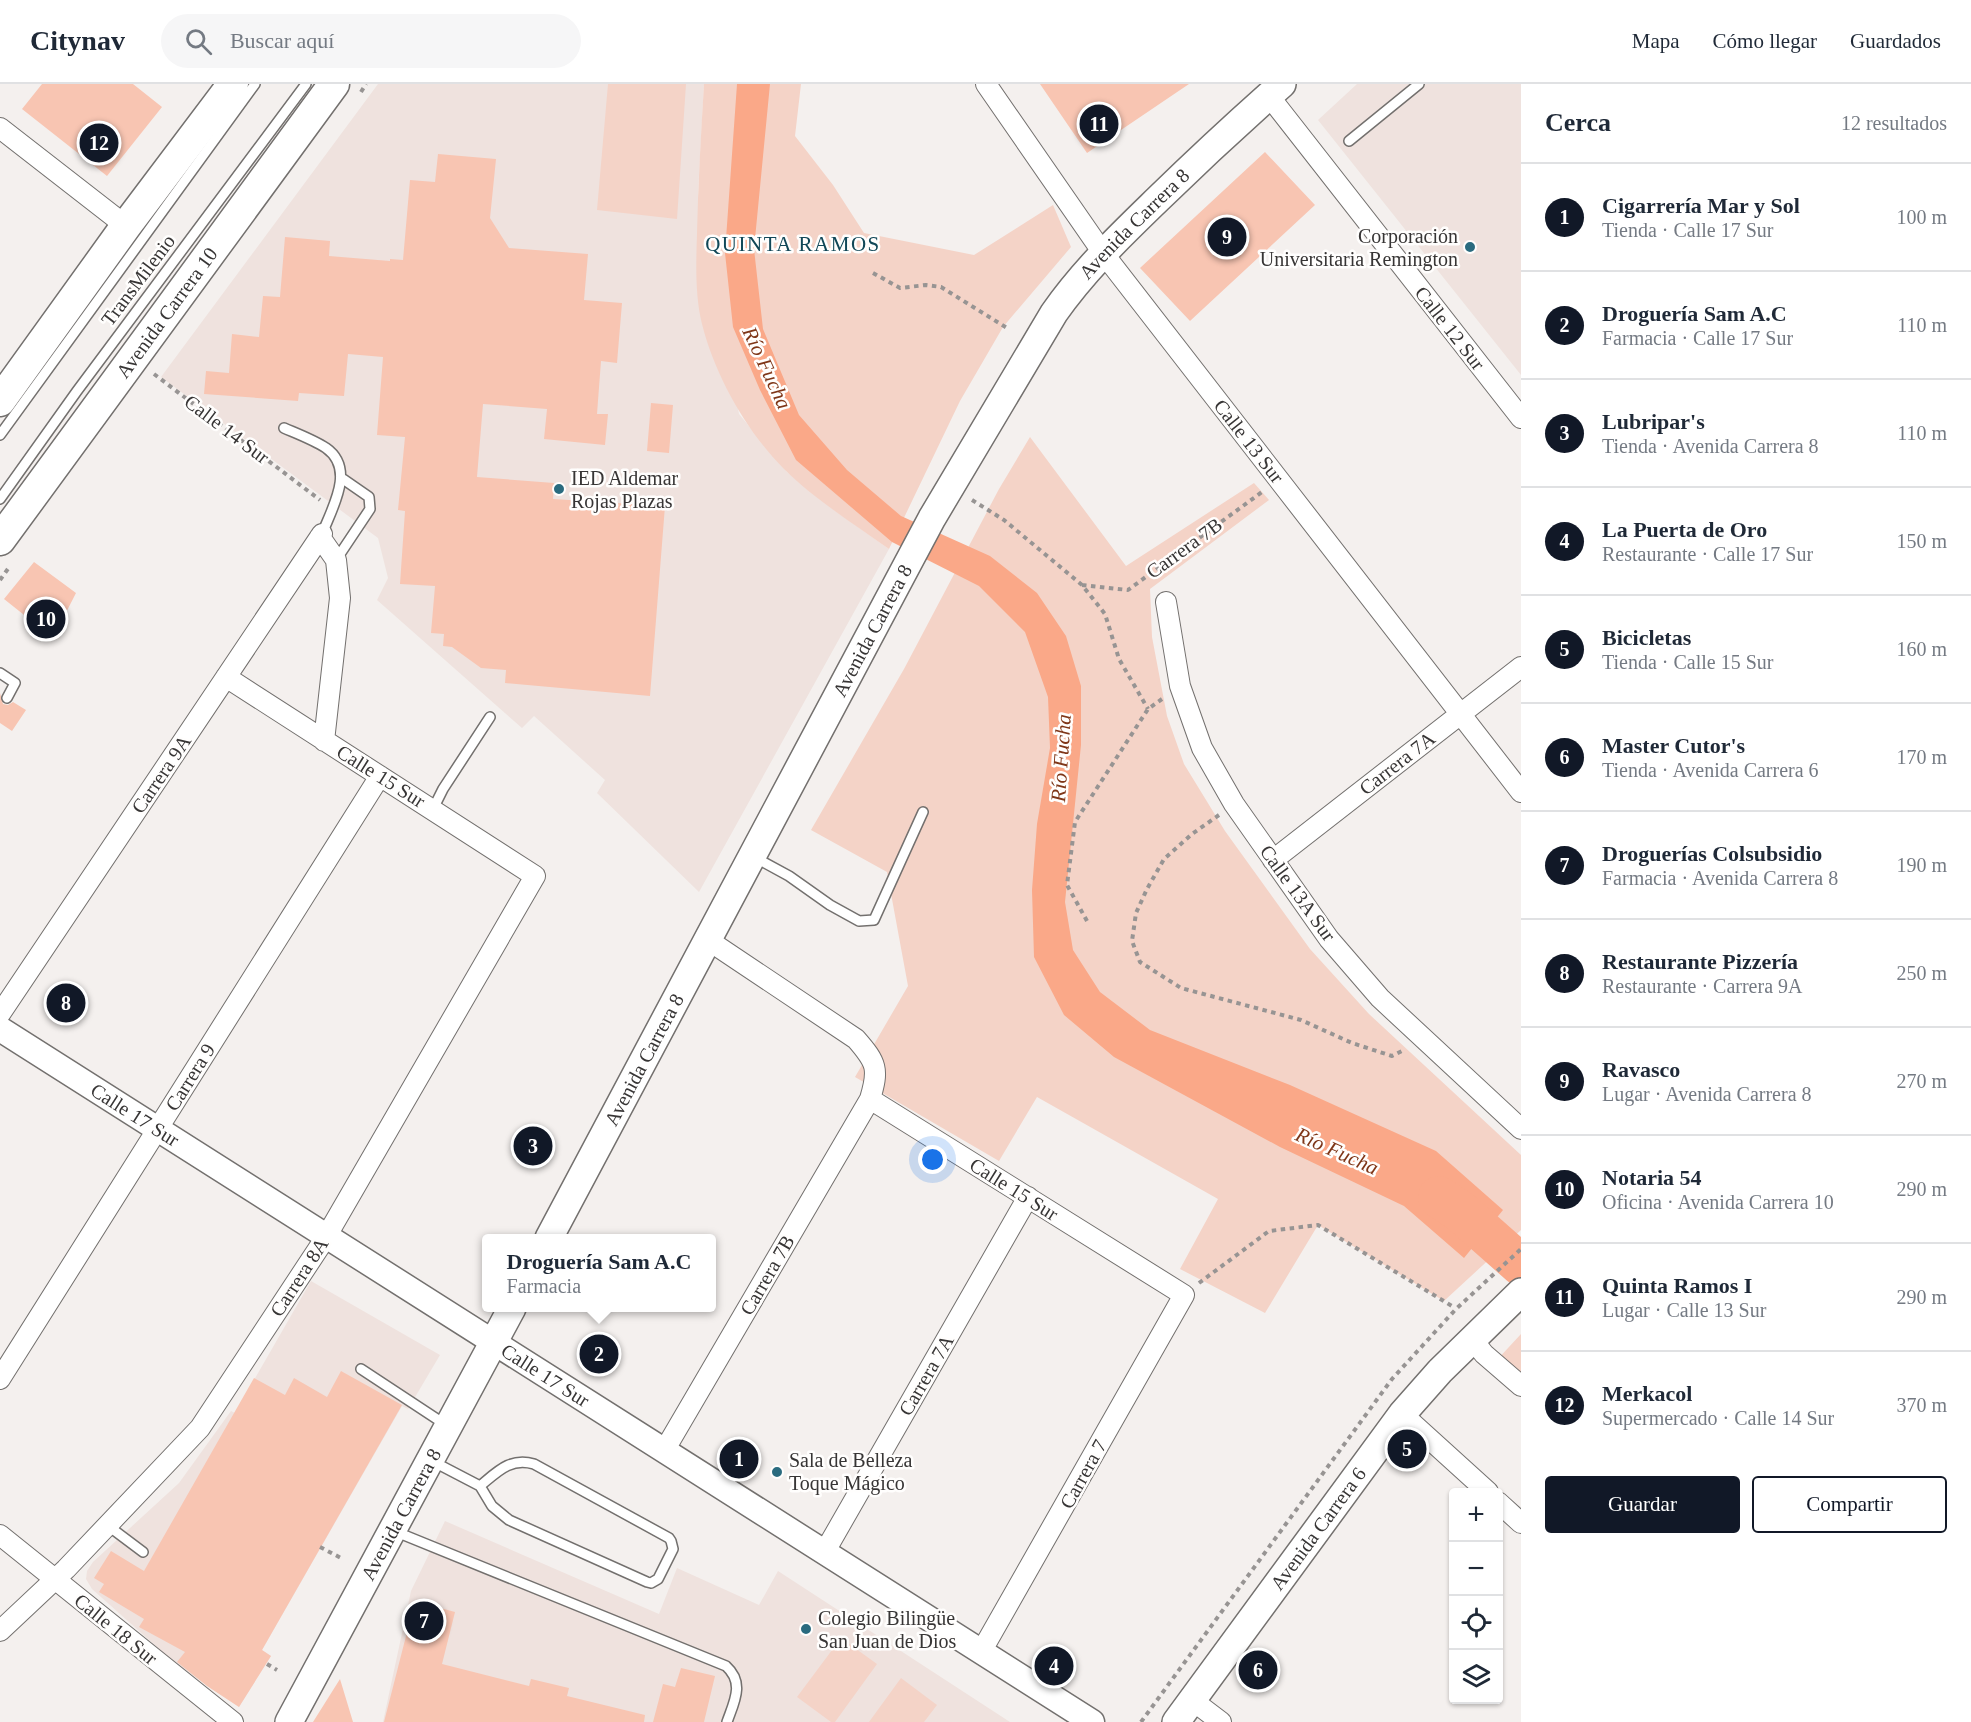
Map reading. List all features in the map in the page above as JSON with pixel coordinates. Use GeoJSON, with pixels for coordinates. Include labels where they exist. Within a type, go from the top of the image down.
{"type":"FeatureCollection","features":[{"type":"Feature","properties":{"kind":"main road"},"geometry":{"type":"LineString","coordinates":[[0,401],[126,226],[233,84]]}},
{"type":"Feature","properties":{"kind":"main road","name":"Avenida Carrera 10"},"geometry":{"type":"LineString","coordinates":[[0,540],[334,84]]}},
{"type":"Feature","properties":{"kind":"main road","name":"Avenida Carrera 8"},"geometry":{"type":"LineString","coordinates":[[552,1234],[932,518],[1054,313],[1075,283],[1103,253],[1272,90]]}},
{"type":"Feature","properties":{"kind":"main road","name":"Avenida Carrera 6"},"geometry":{"type":"LineString","coordinates":[[1176,1722],[1402,1414],[1440,1371],[1520,1293]]}},
{"type":"Feature","properties":{"kind":"main road","name":"Avenida Carrera 8"},"geometry":{"type":"LineString","coordinates":[[289,1722],[510,1312]]}},
{"type":"Feature","properties":{"kind":"street","name":"Calle 13 Sur"},"geometry":{"type":"LineString","coordinates":[[986,84],[1103,253],[1521,792]]}},
{"type":"Feature","properties":{"kind":"street","name":"Calle 12 Sur"},"geometry":{"type":"LineString","coordinates":[[1272,90],[1521,418]]}},
{"type":"Feature","properties":{"kind":"street"},"geometry":{"type":"LineString","coordinates":[[0,128],[126,226]]}},
{"type":"Feature","properties":{"kind":"street"},"geometry":{"type":"LineString","coordinates":[[321,535],[336,560],[340,598],[324,741]]}},
{"type":"Feature","properties":{"kind":"street","name":"Carrera 9A"},"geometry":{"type":"LineString","coordinates":[[0,1014],[321,535]]}},
{"type":"Feature","properties":{"kind":"street","name":"Calle 13A Sur"},"geometry":{"type":"LineString","coordinates":[[1166,602],[1180,686],[1202,748],[1234,804],[1329,939],[1380,998],[1521,1129]]}},
{"type":"Feature","properties":{"kind":"street","name":"Carrera 7A"},"geometry":{"type":"LineString","coordinates":[[1273,860],[1521,667]]}},
{"type":"Feature","properties":{"kind":"street","name":"Calle 15 Sur"},"geometry":{"type":"LineString","coordinates":[[226,677],[536,876]]}},
{"type":"Feature","properties":{"kind":"street","name":"Carrera 9"},"geometry":{"type":"LineString","coordinates":[[0,1379],[380,776]]}},
{"type":"Feature","properties":{"kind":"street","name":"Carrera 8A"},"geometry":{"type":"LineString","coordinates":[[0,1631],[55,1579],[200,1428],[326,1237],[536,876]]}},
{"type":"Feature","properties":{"kind":"street"},"geometry":{"type":"LineString","coordinates":[[708,940],[856,1039],[871,1056],[877,1076],[870,1099]]}},
{"type":"Feature","properties":{"kind":"street","name":"Calle 17 Sur"},"geometry":{"type":"LineString","coordinates":[[0,1029],[1092,1722]]}},
{"type":"Feature","properties":{"kind":"street","name":"Calle 15 Sur"},"geometry":{"type":"LineString","coordinates":[[870,1099],[1184,1294]]}},
{"type":"Feature","properties":{"kind":"street","name":"Carrera 7B"},"geometry":{"type":"LineString","coordinates":[[664,1451],[870,1099]]}},
{"type":"Feature","properties":{"kind":"street","name":"Carrera 7A"},"geometry":{"type":"LineString","coordinates":[[824,1552],[1028,1197]]}},
{"type":"Feature","properties":{"kind":"street","name":"Carrera 7"},"geometry":{"type":"LineString","coordinates":[[981,1652],[1184,1294]]}},
{"type":"Feature","properties":{"kind":"street"},"geometry":{"type":"LineString","coordinates":[[1472,1339],[1484,1354],[1521,1386]]}},
{"type":"Feature","properties":{"kind":"street"},"geometry":{"type":"LineString","coordinates":[[1402,1414],[1484,1488]]}},
{"type":"Feature","properties":{"kind":"street"},"geometry":{"type":"LineString","coordinates":[[1503,1506],[1521,1522]]}},
{"type":"Feature","properties":{"kind":"street","name":"Calle 18 Sur"},"geometry":{"type":"LineString","coordinates":[[0,1535],[233,1722]]}},
{"type":"Feature","properties":{"kind":"street"},"geometry":{"type":"LineString","coordinates":[[1192,1700],[1221,1722]]}},
{"type":"Feature","properties":{"kind":"lane","name":"TransMilenio"},"geometry":{"type":"LineString","coordinates":[[0,435],[255,84]]}},
{"type":"Feature","properties":{"kind":"lane","name":"TransMilenio"},"geometry":{"type":"LineString","coordinates":[[0,499],[77,391],[306,84]]}},
{"type":"Feature","properties":{"kind":"lane"},"geometry":{"type":"LineString","coordinates":[[1349,141],[1419,84]]}},
{"type":"Feature","properties":{"kind":"lane"},"geometry":{"type":"LineString","coordinates":[[284,428],[328,449],[340,465],[343,478],[321,535]]}},
{"type":"Feature","properties":{"kind":"lane"},"geometry":{"type":"LineString","coordinates":[[336,560],[370,509],[369,497],[343,478]]}},
{"type":"Feature","properties":{"kind":"lane"},"geometry":{"type":"LineString","coordinates":[[0,673],[15,683],[7,698]]}},
{"type":"Feature","properties":{"kind":"lane"},"geometry":{"type":"LineString","coordinates":[[433,808],[490,717]]}},
{"type":"Feature","properties":{"kind":"lane"},"geometry":{"type":"LineString","coordinates":[[753,856],[789,876],[849,916],[859,921],[874,920],[923,812]]}},
{"type":"Feature","properties":{"kind":"lane"},"geometry":{"type":"LineString","coordinates":[[361,1369],[448,1426]]}},
{"type":"Feature","properties":{"kind":"lane"},"geometry":{"type":"LineString","coordinates":[[430,1460],[480,1486],[492,1506],[509,1520],[647,1582],[655,1582],[658,1579],[673,1549],[669,1538],[526,1461],[507,1465],[480,1486]]}},
{"type":"Feature","properties":{"kind":"lane"},"geometry":{"type":"LineString","coordinates":[[107,1525],[143,1552]]}},
{"type":"Feature","properties":{"kind":"lane"},"geometry":{"type":"LineString","coordinates":[[392,1530],[726,1666],[732,1671],[738,1684],[727,1722]]}},
{"type":"Feature","properties":{"kind":"path"},"geometry":{"type":"LineString","coordinates":[[873,273],[900,288],[926,285],[941,287],[1007,328]]}},
{"type":"Feature","properties":{"kind":"path","name":"Calle 14 Sur"},"geometry":{"type":"LineString","coordinates":[[132,358],[322,502]]}},
{"type":"Feature","properties":{"kind":"path","name":"Carrera 7B"},"geometry":{"type":"LineString","coordinates":[[1082,585],[1128,590],[1278,480]]}},
{"type":"Feature","properties":{"kind":"path"},"geometry":{"type":"LineString","coordinates":[[969,499],[1004,520],[1082,585],[1105,614],[1119,659],[1148,709]]}},
{"type":"Feature","properties":{"kind":"path"},"geometry":{"type":"LineString","coordinates":[[1087,921],[1067,885],[1075,822],[1148,709],[1180,686]]}},
{"type":"Feature","properties":{"kind":"path"},"geometry":{"type":"LineString","coordinates":[[1234,804],[1192,834],[1164,859],[1136,913],[1132,941],[1140,962],[1181,988],[1301,1020],[1352,1043],[1392,1056],[1424,1039]]}},
{"type":"Feature","properties":{"kind":"path"},"geometry":{"type":"LineString","coordinates":[[1184,1294],[1269,1231],[1318,1225],[1452,1306]]}},
{"type":"Feature","properties":{"kind":"path"},"geometry":{"type":"LineString","coordinates":[[1496,1272],[1521,1249]]}},
{"type":"Feature","properties":{"kind":"path"},"geometry":{"type":"LineString","coordinates":[[321,1547],[343,1559]]}},
{"type":"Feature","properties":{"kind":"path"},"geometry":{"type":"LineString","coordinates":[[267,1664],[277,1670]]}},
{"type":"Feature","properties":{"kind":"shaded area","name":"IED Aldemar Rojas Plazas"},"geometry":{"type":"Polygon","coordinates":[[[378,84],[704,84],[698,193],[739,414],[787,472],[834,510],[889,549],[699,892],[597,793],[605,780],[534,716],[522,728],[377,600],[388,578],[378,538],[161,377],[378,84]]]}},
{"type":"Feature","properties":{"kind":"shaded area"},"geometry":{"type":"Polygon","coordinates":[[[608,84],[686,84],[677,219],[597,210],[608,84]]]}},
{"type":"Feature","properties":{"kind":"shaded area"},"geometry":{"type":"Polygon","coordinates":[[[704,84],[801,84],[795,136],[833,185],[864,233],[974,255],[1053,205],[1071,247],[1003,327],[960,401],[889,549],[821,501],[784,469],[745,421],[715,363],[702,324],[696,279],[704,84]]]}},
{"type":"Feature","properties":{"kind":"shaded area","name":"Corporación Universitaria Remington"},"geometry":{"type":"Polygon","coordinates":[[[1357,84],[1521,84],[1521,375],[1318,120],[1357,84]]]}},
{"type":"Feature","properties":{"kind":"shaded area"},"geometry":{"type":"Polygon","coordinates":[[[1030,437],[1126,566],[1254,483],[1269,500],[1150,589],[1152,637],[1167,716],[1184,764],[1225,831],[1310,949],[1369,1014],[1521,1155],[1521,1230],[1444,1301],[1318,1225],[1265,1313],[1180,1269],[1218,1199],[1037,1097],[999,1161],[855,1077],[908,986],[887,872],[811,830],[904,669],[999,489],[1030,437]]]}},
{"type":"Feature","properties":{"kind":"shaded area"},"geometry":{"type":"Polygon","coordinates":[[[311,1281],[440,1355],[408,1409],[402,1406],[262,1650],[271,1656],[239,1707],[176,1664],[92,1589],[86,1579],[87,1571],[93,1562],[179,1483],[231,1411],[235,1413],[311,1281]]]}},
{"type":"Feature","properties":{"kind":"shaded area"},"geometry":{"type":"Polygon","coordinates":[[[1521,1334],[1521,1385],[1496,1361],[1521,1334]]]}},
{"type":"Feature","properties":{"kind":"shaded area"},"geometry":{"type":"Polygon","coordinates":[[[445,1521],[659,1614],[677,1568],[759,1605],[778,1571],[1010,1722],[383,1722],[411,1591],[445,1521]]]}},
{"type":"Feature","properties":{"kind":"shaded area"},"geometry":{"type":"Polygon","coordinates":[[[841,1638],[877,1664],[835,1722],[831,1722],[797,1697],[841,1638]]]}},
{"type":"Feature","properties":{"kind":"shaded area"},"geometry":{"type":"Polygon","coordinates":[[[901,1678],[937,1705],[924,1722],[869,1722],[901,1678]]]}},
{"type":"Feature","properties":{"kind":"water"},"geometry":{"type":"Polygon","coordinates":[[[737,84],[770,84],[754,249],[763,329],[799,415],[847,470],[901,516],[990,556],[1037,593],[1066,636],[1081,686],[1081,745],[1065,902],[1073,950],[1100,992],[1150,1030],[1290,1085],[1436,1151],[1503,1210],[1464,1258],[1404,1206],[1280,1147],[1114,1057],[1064,1015],[1034,957],[1032,890],[1037,824],[1050,748],[1048,697],[1025,632],[979,586],[892,542],[796,460],[760,390],[733,327],[725,253],[737,84]]]}},
{"type":"Feature","properties":{"kind":"building"},"geometry":{"type":"Polygon","coordinates":[[[42,84],[133,84],[162,107],[107,176],[22,109],[42,84]]]}},
{"type":"Feature","properties":{"kind":"building"},"geometry":{"type":"Polygon","coordinates":[[[1040,84],[1189,84],[1087,153],[1040,84]]]}},
{"type":"Feature","properties":{"kind":"building"},"geometry":{"type":"Polygon","coordinates":[[[1265,152],[1315,205],[1190,321],[1140,268],[1265,152]]]}},
{"type":"Feature","properties":{"kind":"building"},"geometry":{"type":"Polygon","coordinates":[[[438,154],[496,159],[490,218],[509,248],[588,254],[584,300],[622,303],[617,363],[601,361],[597,414],[608,414],[605,445],[544,439],[547,409],[483,404],[477,477],[554,483],[553,499],[665,506],[650,696],[505,683],[506,670],[481,668],[452,647],[443,646],[444,634],[431,633],[435,586],[400,584],[405,511],[398,510],[405,437],[377,435],[383,357],[348,354],[344,396],[299,393],[298,401],[204,394],[206,371],[229,373],[232,334],[259,337],[263,296],[280,297],[285,237],[330,241],[329,256],[403,260],[410,180],[435,182],[438,154]]]}},
{"type":"Feature","properties":{"kind":"building"},"geometry":{"type":"Polygon","coordinates":[[[651,403],[673,405],[669,453],[647,451],[651,403]]]}},
{"type":"Feature","properties":{"kind":"building"},"geometry":{"type":"Polygon","coordinates":[[[34,562],[76,593],[53,638],[4,599],[34,562]]]}},
{"type":"Feature","properties":{"kind":"building"},"geometry":{"type":"Polygon","coordinates":[[[0,693],[3,704],[8,705],[13,702],[26,710],[12,731],[0,723],[0,693]]]}},
{"type":"Feature","properties":{"kind":"building"},"geometry":{"type":"Polygon","coordinates":[[[341,1371],[402,1405],[262,1650],[271,1656],[239,1707],[207,1686],[177,1662],[185,1652],[139,1627],[144,1619],[99,1592],[104,1584],[94,1578],[111,1551],[144,1571],[254,1378],[285,1395],[294,1378],[327,1397],[341,1371]]]}},
{"type":"Feature","properties":{"kind":"building"},"geometry":{"type":"Polygon","coordinates":[[[415,1601],[455,1612],[442,1664],[529,1686],[531,1679],[569,1688],[567,1696],[645,1715],[644,1722],[384,1722],[415,1601]]]}},
{"type":"Feature","properties":{"kind":"building"},"geometry":{"type":"Polygon","coordinates":[[[681,1668],[715,1676],[704,1722],[653,1722],[663,1684],[675,1687],[681,1668]]]}},
{"type":"Feature","properties":{"kind":"building"},"geometry":{"type":"Polygon","coordinates":[[[340,1679],[353,1722],[313,1722],[340,1679]]]}},
{"type":"Feature","properties":{"kind":"waterway","name":"Río Fucha"},"geometry":{"type":"LineString","coordinates":[[1439,1197],[1461,1212],[1521,1265]]}},
{"type":"Feature","properties":{"kind":"place","name":"Quinta Ramos I"},"geometry":{"type":"Point","coordinates":[1099,124]}},
{"type":"Feature","properties":{"kind":"place","name":"Merkacol"},"geometry":{"type":"Point","coordinates":[99,143]}},
{"type":"Feature","properties":{"kind":"place","name":"Ravasco"},"geometry":{"type":"Point","coordinates":[1227,237]}},
{"type":"Feature","properties":{"kind":"place","name":"Corporación Universitaria Remington"},"geometry":{"type":"Point","coordinates":[1470,247]}},
{"type":"Feature","properties":{"kind":"place","name":"IED Aldemar Rojas Plazas"},"geometry":{"type":"Point","coordinates":[559,489]}},
{"type":"Feature","properties":{"kind":"place","name":"Notaria 54"},"geometry":{"type":"Point","coordinates":[46,619]}},
{"type":"Feature","properties":{"kind":"place","name":"Restaurante Pizzería"},"geometry":{"type":"Point","coordinates":[66,1003]}},
{"type":"Feature","properties":{"kind":"place","name":"Lubripar's"},"geometry":{"type":"Point","coordinates":[533,1146]}},
{"type":"Feature","properties":{"kind":"place","name":"Droguería Sam A.C"},"geometry":{"type":"Point","coordinates":[599,1354]}},
{"type":"Feature","properties":{"kind":"place","name":"Bicicletas"},"geometry":{"type":"Point","coordinates":[1407,1449]}},
{"type":"Feature","properties":{"kind":"place","name":"Cigarrería Mar y Sol"},"geometry":{"type":"Point","coordinates":[739,1459]}},
{"type":"Feature","properties":{"kind":"place","name":"Sala de Belleza Toque Mágico"},"geometry":{"type":"Point","coordinates":[777,1472]}},
{"type":"Feature","properties":{"kind":"place","name":"Droguerías Colsubsidio"},"geometry":{"type":"Point","coordinates":[424,1621]}},
{"type":"Feature","properties":{"kind":"place","name":"Colegio Bilingüe San Juan de Dios"},"geometry":{"type":"Point","coordinates":[806,1629]}},
{"type":"Feature","properties":{"kind":"place","name":"La Puerta de Oro"},"geometry":{"type":"Point","coordinates":[1054,1666]}},
{"type":"Feature","properties":{"kind":"place","name":"Master Cutor's"},"geometry":{"type":"Point","coordinates":[1258,1670]}},
{"type":"Feature","properties":{"kind":"district","name":"QUINTA RAMOS"},"geometry":{"type":"Point","coordinates":[793,244]}}]}
